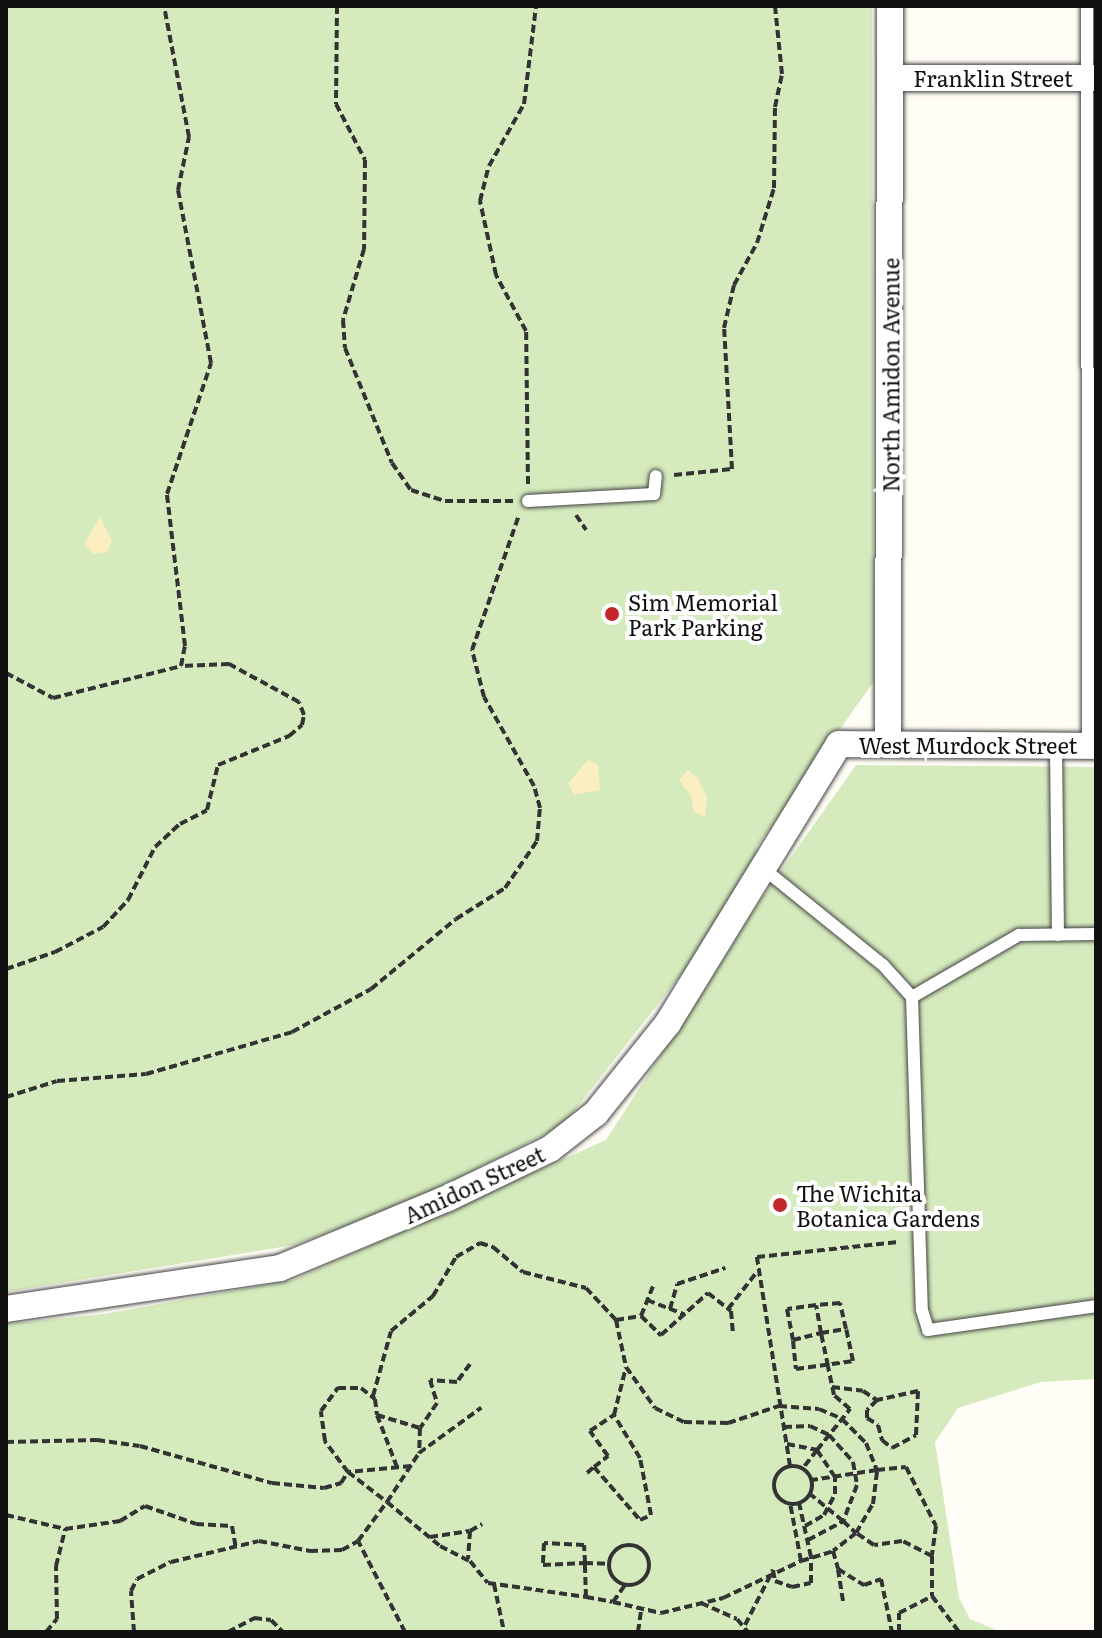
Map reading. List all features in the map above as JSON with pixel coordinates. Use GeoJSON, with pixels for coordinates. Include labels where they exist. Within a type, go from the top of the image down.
{"type":"FeatureCollection","features":[{"type":"Feature","properties":{"kind":"street","name":"North Amidon Avenue"},"geometry":{"type":"LineString","coordinates":[[888,744],[890,6]]}},
{"type":"Feature","properties":{"kind":"street","name":"Franklin Street"},"geometry":{"type":"LineString","coordinates":[[890,78],[1092,78]]}},
{"type":"Feature","properties":{"kind":"street","name":"West Murdock Street"},"geometry":{"type":"LineString","coordinates":[[839,744],[1092,746]]}},
{"type":"Feature","properties":{"kind":"street","name":"Amidon Street"},"geometry":{"type":"LineString","coordinates":[[6,1309],[280,1268],[446,1199],[550,1149],[596,1113],[668,1023],[839,744]]}},
{"type":"Feature","properties":{"kind":"lane"},"geometry":{"type":"LineString","coordinates":[[1087,6],[1092,78],[1092,746]]}},
{"type":"Feature","properties":{"kind":"lane"},"geometry":{"type":"LineString","coordinates":[[528,501],[654,494],[656,476]]}},
{"type":"Feature","properties":{"kind":"lane"},"geometry":{"type":"LineString","coordinates":[[1056,746],[1058,935]]}},
{"type":"Feature","properties":{"kind":"lane"},"geometry":{"type":"LineString","coordinates":[[764,869],[883,965],[912,997],[922,1310],[928,1330],[1096,1306]]}},
{"type":"Feature","properties":{"kind":"lane"},"geometry":{"type":"LineString","coordinates":[[912,997],[1019,935],[1096,934]]}},
{"type":"Feature","properties":{"kind":"path"},"geometry":{"type":"LineString","coordinates":[[164,6],[189,137],[178,190],[211,363],[167,494],[185,646],[181,666]]}},
{"type":"Feature","properties":{"kind":"path"},"geometry":{"type":"LineString","coordinates":[[337,6],[336,104],[365,160],[364,249],[343,320],[345,348],[392,463],[411,490],[445,501],[528,501]]}},
{"type":"Feature","properties":{"kind":"path"},"geometry":{"type":"LineString","coordinates":[[6,1097],[57,1081],[146,1074],[292,1032],[371,989],[456,919],[505,888],[537,841],[540,808],[534,786],[484,697],[472,650],[528,501],[526,331],[496,275],[480,201],[489,166],[524,104],[536,6]]}},
{"type":"Feature","properties":{"kind":"path"},"geometry":{"type":"LineString","coordinates":[[656,476],[732,469],[724,328],[734,285],[757,243],[774,188],[775,107],[782,74],[775,6]]}},
{"type":"Feature","properties":{"kind":"path"},"geometry":{"type":"LineString","coordinates":[[6,673],[53,698],[181,666],[229,664],[299,702],[302,725],[289,736],[218,765],[207,810],[170,831],[155,847],[128,900],[103,927],[55,952],[6,969]]}},
{"type":"Feature","properties":{"kind":"path"},"geometry":{"type":"LineString","coordinates":[[790,1466],[757,1257],[898,1242]]}},
{"type":"Feature","properties":{"kind":"path"},"geometry":{"type":"LineString","coordinates":[[373,1396],[361,1388],[338,1388],[321,1411],[325,1441],[348,1472],[429,1537],[468,1559],[477,1574],[494,1584],[586,1597],[641,1611],[661,1613],[701,1603],[773,1570],[833,1551],[856,1533],[873,1504],[877,1470],[866,1443],[842,1419],[819,1409],[779,1406],[728,1423],[684,1422],[655,1408],[626,1367],[616,1320],[586,1288],[523,1272],[493,1247],[480,1243],[456,1257],[433,1296],[391,1331],[373,1396],[397,1467]]}},
{"type":"Feature","properties":{"kind":"path"},"geometry":{"type":"LineString","coordinates":[[670,1309],[677,1284],[725,1268]]}},
{"type":"Feature","properties":{"kind":"path"},"geometry":{"type":"LineString","coordinates":[[728,1309],[757,1272]]}},
{"type":"Feature","properties":{"kind":"path"},"geometry":{"type":"LineString","coordinates":[[641,1316],[653,1286]]}},
{"type":"Feature","properties":{"kind":"path"},"geometry":{"type":"LineString","coordinates":[[641,1316],[661,1335],[708,1293],[728,1309],[733,1334]]}},
{"type":"Feature","properties":{"kind":"path"},"geometry":{"type":"LineString","coordinates":[[647,1300],[684,1314]]}},
{"type":"Feature","properties":{"kind":"path"},"geometry":{"type":"LineString","coordinates":[[840,1303],[846,1329],[853,1361],[796,1369],[787,1309],[840,1303]]}},
{"type":"Feature","properties":{"kind":"path"},"geometry":{"type":"LineString","coordinates":[[802,1469],[850,1409],[832,1387],[816,1305]]}},
{"type":"Feature","properties":{"kind":"path"},"geometry":{"type":"LineString","coordinates":[[616,1320],[641,1316]]}},
{"type":"Feature","properties":{"kind":"path"},"geometry":{"type":"LineString","coordinates":[[793,1340],[846,1329]]}},
{"type":"Feature","properties":{"kind":"path"},"geometry":{"type":"LineString","coordinates":[[419,1453],[420,1428],[437,1403],[430,1380],[457,1382],[470,1364]]}},
{"type":"Feature","properties":{"kind":"path"},"geometry":{"type":"LineString","coordinates":[[587,1473],[608,1456],[590,1431],[614,1415],[626,1367]]}},
{"type":"Feature","properties":{"kind":"path"},"geometry":{"type":"LineString","coordinates":[[832,1387],[863,1391],[877,1400],[918,1391],[916,1435],[892,1448],[882,1440],[878,1425],[867,1418],[867,1410],[877,1400]]}},
{"type":"Feature","properties":{"kind":"path"},"geometry":{"type":"LineString","coordinates":[[134,1632],[131,1591],[137,1579],[171,1562],[259,1541],[310,1551],[342,1550],[358,1541],[419,1453],[481,1408]]}},
{"type":"Feature","properties":{"kind":"path"},"geometry":{"type":"LineString","coordinates":[[377,1415],[420,1428]]}},
{"type":"Feature","properties":{"kind":"path"},"geometry":{"type":"LineString","coordinates":[[594,1467],[640,1520],[651,1515],[640,1458],[614,1415]]}},
{"type":"Feature","properties":{"kind":"path"},"geometry":{"type":"LineString","coordinates":[[784,1427],[810,1426],[829,1435],[842,1446],[857,1473],[854,1500],[843,1521],[808,1540]]}},
{"type":"Feature","properties":{"kind":"path"},"geometry":{"type":"LineString","coordinates":[[6,1442],[97,1440],[140,1446],[219,1471],[324,1488],[341,1483],[348,1472]]}},
{"type":"Feature","properties":{"kind":"path"},"geometry":{"type":"LineString","coordinates":[[787,1444],[817,1450],[835,1477],[828,1509],[805,1526]]}},
{"type":"Feature","properties":{"kind":"path"},"geometry":{"type":"LineString","coordinates":[[348,1472],[411,1466]]}},
{"type":"Feature","properties":{"kind":"path"},"geometry":{"type":"LineString","coordinates":[[790,1466],[802,1469],[812,1480],[810,1494],[799,1503],[779,1498],[774,1487],[777,1475],[790,1466]]}},
{"type":"Feature","properties":{"kind":"path"},"geometry":{"type":"LineString","coordinates":[[812,1480],[906,1467],[936,1526],[932,1596],[959,1632]]}},
{"type":"Feature","properties":{"kind":"path"},"geometry":{"type":"LineString","coordinates":[[810,1494],[874,1545],[902,1541],[932,1556]]}},
{"type":"Feature","properties":{"kind":"path"},"geometry":{"type":"LineString","coordinates":[[790,1503],[801,1561]]}},
{"type":"Feature","properties":{"kind":"path"},"geometry":{"type":"LineString","coordinates":[[773,1570],[775,1581],[792,1587],[811,1583],[811,1557],[799,1503]]}},
{"type":"Feature","properties":{"kind":"path"},"geometry":{"type":"LineString","coordinates":[[6,1515],[65,1529],[120,1521],[145,1506],[196,1524],[232,1526],[236,1548]]}},
{"type":"Feature","properties":{"kind":"path"},"geometry":{"type":"LineString","coordinates":[[429,1537],[470,1531],[482,1524]]}},
{"type":"Feature","properties":{"kind":"path"},"geometry":{"type":"LineString","coordinates":[[46,1632],[57,1619],[56,1566],[65,1529]]}},
{"type":"Feature","properties":{"kind":"path"},"geometry":{"type":"LineString","coordinates":[[468,1559],[470,1531]]}},
{"type":"Feature","properties":{"kind":"path"},"geometry":{"type":"LineString","coordinates":[[358,1541],[405,1632]]}},
{"type":"Feature","properties":{"kind":"path"},"geometry":{"type":"LineString","coordinates":[[586,1597],[585,1563],[584,1545],[544,1543],[543,1565],[585,1563],[609,1564]]}},
{"type":"Feature","properties":{"kind":"path"},"geometry":{"type":"LineString","coordinates":[[613,1602],[625,1585],[646,1575],[644,1552],[626,1546],[614,1552],[609,1564],[615,1580],[625,1585]]}},
{"type":"Feature","properties":{"kind":"path"},"geometry":{"type":"LineString","coordinates":[[833,1551],[843,1601]]}},
{"type":"Feature","properties":{"kind":"path"},"geometry":{"type":"LineString","coordinates":[[838,1569],[864,1585],[881,1579],[892,1632]]}},
{"type":"Feature","properties":{"kind":"path"},"geometry":{"type":"LineString","coordinates":[[745,1625],[773,1570]]}},
{"type":"Feature","properties":{"kind":"path"},"geometry":{"type":"LineString","coordinates":[[494,1584],[504,1632]]}},
{"type":"Feature","properties":{"kind":"path"},"geometry":{"type":"LineString","coordinates":[[899,1632],[899,1613],[932,1596]]}},
{"type":"Feature","properties":{"kind":"path"},"geometry":{"type":"LineString","coordinates":[[701,1603],[745,1625],[748,1632]]}},
{"type":"Feature","properties":{"kind":"path"},"geometry":{"type":"LineString","coordinates":[[638,1632],[641,1611]]}},
{"type":"Feature","properties":{"kind":"path"},"geometry":{"type":"LineString","coordinates":[[228,1632],[254,1618],[271,1620],[282,1631]]}},
{"type":"Feature","properties":{"kind":"path"},"geometry":{"type":"LineString","coordinates":[[251,1632],[270,1632]]}},
{"type":"Feature","properties":{"kind":"green space"},"geometry":{"type":"Polygon","coordinates":[[[6,6],[872,6],[874,681],[756,848],[764,869],[563,1125],[414,1200],[294,1245],[6,1292],[6,6]]]}},
{"type":"Feature","properties":{"kind":"green space","name":"The Wichita Botanica Gardens"},"geometry":{"type":"Polygon","coordinates":[[[856,765],[1096,767],[1096,1379],[1041,1382],[958,1408],[935,1442],[959,1598],[970,1619],[1001,1632],[6,1632],[6,1324],[104,1314],[293,1280],[606,1140],[760,901],[856,765]]]}},
{"type":"Feature","properties":{"kind":"sand"},"geometry":{"type":"Polygon","coordinates":[[[100,517],[112,541],[107,552],[94,554],[84,544],[100,517]]]}},
{"type":"Feature","properties":{"kind":"sand"},"geometry":{"type":"Polygon","coordinates":[[[588,760],[598,765],[600,790],[574,795],[568,783],[588,760]]]}},
{"type":"Feature","properties":{"kind":"sand"},"geometry":{"type":"Polygon","coordinates":[[[688,770],[698,778],[707,798],[705,817],[694,812],[691,796],[679,780],[688,770]]]}},
{"type":"Feature","properties":{"kind":"place","name":"Sim Memorial Park Parking"},"geometry":{"type":"Point","coordinates":[612,614]}},
{"type":"Feature","properties":{"kind":"place","name":"The Wichita Botanica Gardens"},"geometry":{"type":"Point","coordinates":[780,1205]}}]}
